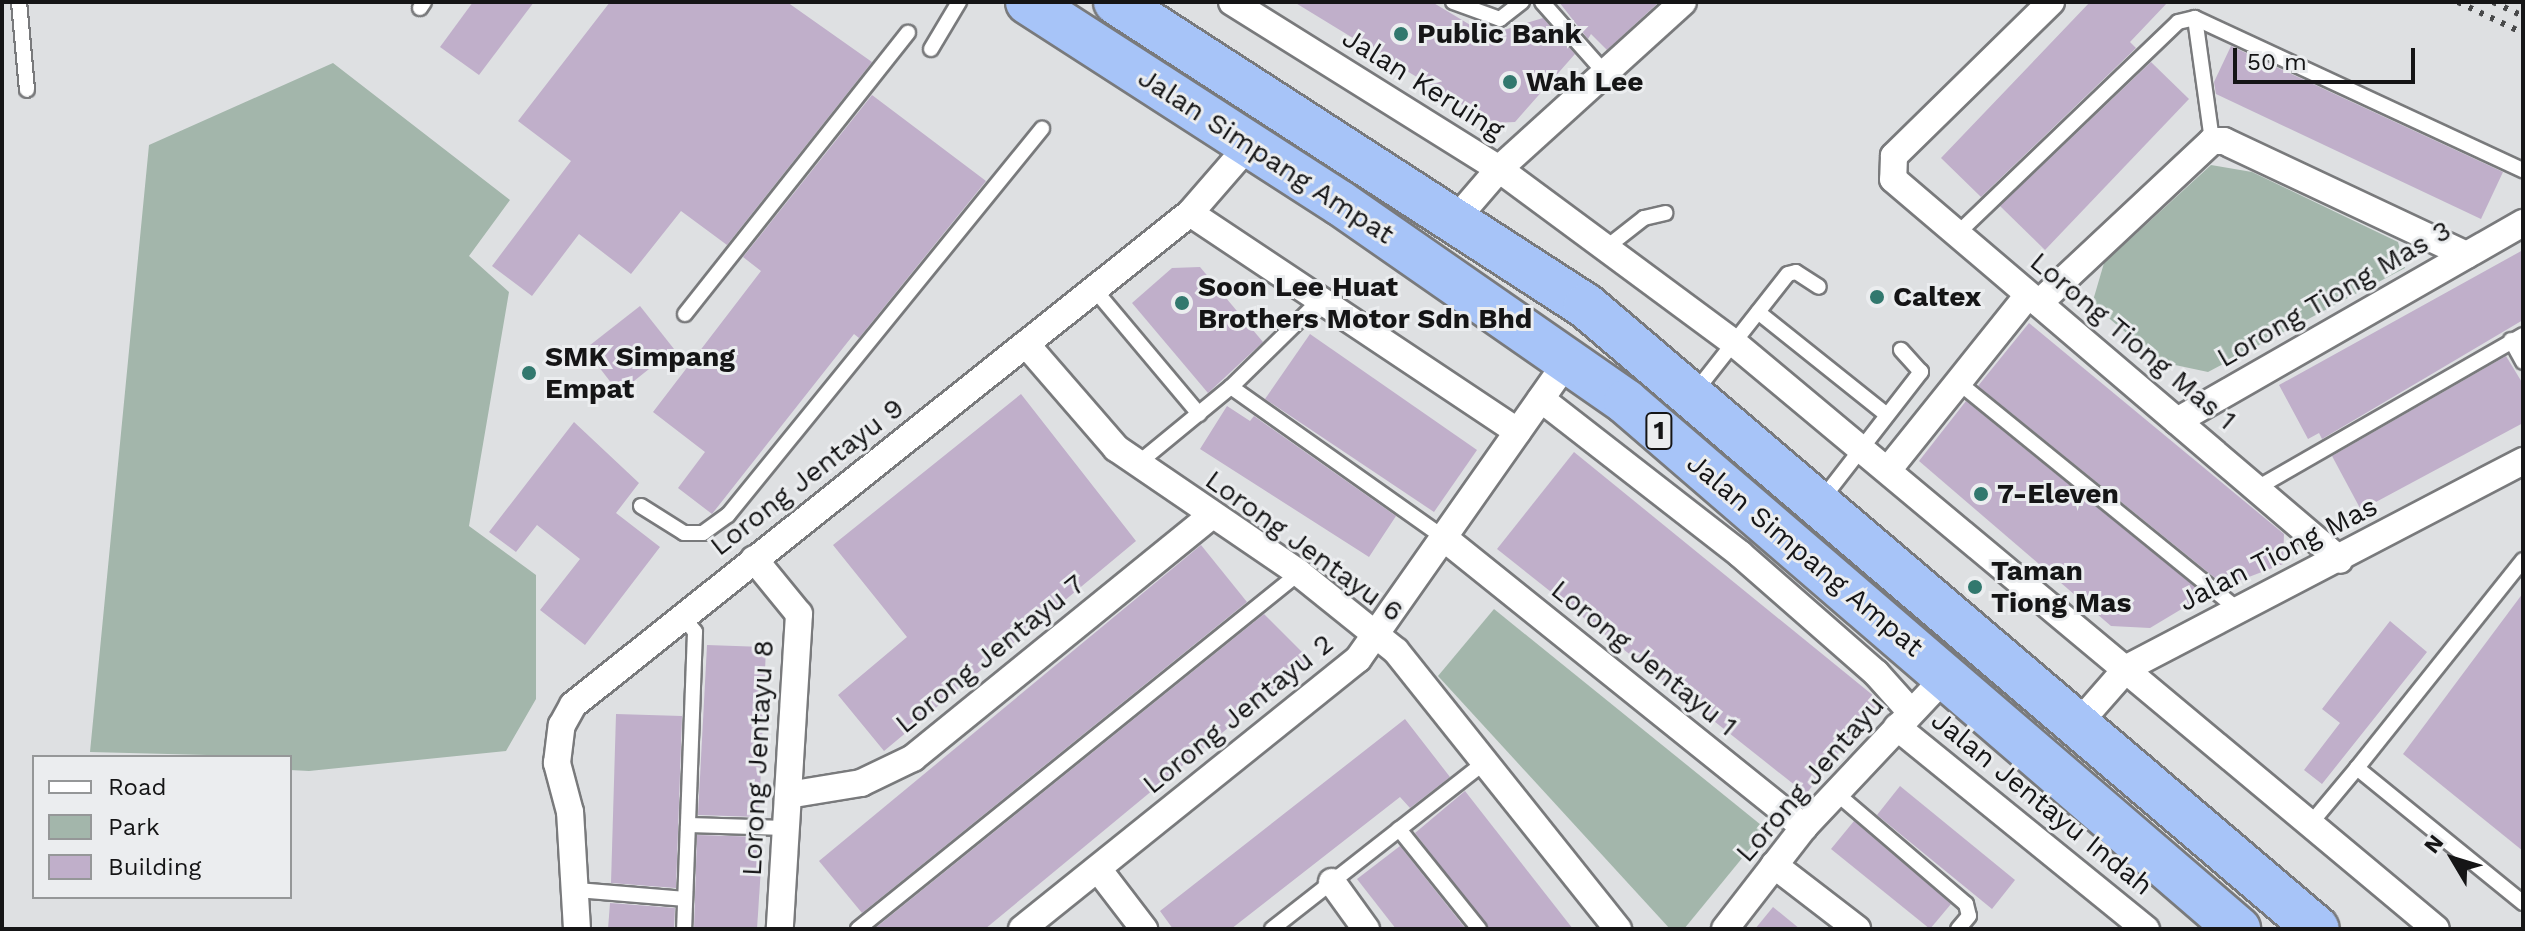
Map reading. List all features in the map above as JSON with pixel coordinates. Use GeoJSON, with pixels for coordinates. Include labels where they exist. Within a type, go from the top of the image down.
{"type":"FeatureCollection","features":[{"type":"Feature","properties":{"kind":"highway","name":"Jalan Simpang Ampat"},"geometry":{"type":"LineString","coordinates":[[1028,2],[1250,144],[1569,359],[1947,675],[2238,929]]}},
{"type":"Feature","properties":{"kind":"highway","name":"Jalan Simpang Ampat"},"geometry":{"type":"LineString","coordinates":[[1116,2],[1456,219],[1586,306],[1820,502],[2317,929]]}},
{"type":"Feature","properties":{"kind":"street","name":"Jalan Keruing"},"geometry":{"type":"LineString","coordinates":[[1232,2],[1499,169],[1734,343],[2436,929]]}},
{"type":"Feature","properties":{"kind":"street","name":"Jalan Keruing"},"geometry":{"type":"LineString","coordinates":[[1456,219],[1499,169],[1683,2]]}},
{"type":"Feature","properties":{"kind":"street","name":"Lorong Tiong Mas 1"},"geometry":{"type":"LineString","coordinates":[[2051,2],[1894,156],[1889,168],[1893,179],[2340,560]]}},
{"type":"Feature","properties":{"kind":"street"},"geometry":{"type":"LineString","coordinates":[[1888,470],[1958,382],[2034,299],[2212,141],[2224,141],[2466,255]]}},
{"type":"Feature","properties":{"kind":"street","name":"Lorong Jentayu 9"},"geometry":{"type":"LineString","coordinates":[[577,929],[578,890],[570,812],[557,763],[562,725],[573,705],[1190,213],[1250,144]]}},
{"type":"Feature","properties":{"kind":"street"},"geometry":{"type":"LineString","coordinates":[[1190,213],[1518,432]]}},
{"type":"Feature","properties":{"kind":"street","name":"Lorong Tiong Mas 3"},"geometry":{"type":"LineString","coordinates":[[2177,421],[2523,223]]}},
{"type":"Feature","properties":{"kind":"street","name":"Lorong Jentayu 6"},"geometry":{"type":"LineString","coordinates":[[1026,344],[1136,465],[1210,517],[1299,573],[1377,633],[1618,929]]}},
{"type":"Feature","properties":{"kind":"street","name":"Lorong Jentayu 2"},"geometry":{"type":"LineString","coordinates":[[1022,929],[1358,659],[1569,359]]}},
{"type":"Feature","properties":{"kind":"street","name":"Jalan Jentayu Indah"},"geometry":{"type":"LineString","coordinates":[[1541,399],[1740,554],[1876,673],[1904,720],[2146,929]]}},
{"type":"Feature","properties":{"kind":"street","name":"Jalan Tiong Mas"},"geometry":{"type":"LineString","coordinates":[[2078,724],[2127,668],[2340,560],[2523,461]]}},
{"type":"Feature","properties":{"kind":"street","name":"Lorong Jentayu 7"},"geometry":{"type":"LineString","coordinates":[[788,795],[861,783],[913,758],[1210,517]]}},
{"type":"Feature","properties":{"kind":"street","name":"Lorong Jentayu 1"},"geometry":{"type":"LineString","coordinates":[[1444,538],[1804,827]]}},
{"type":"Feature","properties":{"kind":"street","name":"Lorong Jentayu 8"},"geometry":{"type":"LineString","coordinates":[[754,559],[799,614],[780,929]]}},
{"type":"Feature","properties":{"kind":"street","name":"Lorong Jentayu"},"geometry":{"type":"LineString","coordinates":[[1728,928],[1804,827],[1947,675]]}},
{"type":"Feature","properties":{"kind":"street"},"geometry":{"type":"LineString","coordinates":[[1774,865],[1857,929]]}},
{"type":"Feature","properties":{"kind":"street"},"geometry":{"type":"LineString","coordinates":[[1098,869],[1144,929]]}},
{"type":"Feature","properties":{"kind":"street"},"geometry":{"type":"LineString","coordinates":[[1332,882],[1366,929]]}},
{"type":"Feature","properties":{"kind":"lane"},"geometry":{"type":"LineString","coordinates":[[19,2],[27,90]]}},
{"type":"Feature","properties":{"kind":"lane"},"geometry":{"type":"LineString","coordinates":[[931,49],[959,2]]}},
{"type":"Feature","properties":{"kind":"lane"},"geometry":{"type":"LineString","coordinates":[[1453,2],[1500,19],[1522,2]]}},
{"type":"Feature","properties":{"kind":"lane"},"geometry":{"type":"LineString","coordinates":[[1542,2],[1605,73]]}},
{"type":"Feature","properties":{"kind":"lane"},"geometry":{"type":"LineString","coordinates":[[2195,18],[2212,141]]}},
{"type":"Feature","properties":{"kind":"lane"},"geometry":{"type":"LineString","coordinates":[[1957,234],[2178,22],[2195,18],[2523,170]]}},
{"type":"Feature","properties":{"kind":"lane"},"geometry":{"type":"LineString","coordinates":[[685,314],[908,33]]}},
{"type":"Feature","properties":{"kind":"lane"},"geometry":{"type":"LineString","coordinates":[[641,506],[684,533],[703,533],[728,515],[1042,129]]}},
{"type":"Feature","properties":{"kind":"lane"},"geometry":{"type":"LineString","coordinates":[[1607,247],[1644,218],[1665,213]]}},
{"type":"Feature","properties":{"kind":"lane"},"geometry":{"type":"LineString","coordinates":[[1692,395],[1788,274],[1804,275],[1819,287]]}},
{"type":"Feature","properties":{"kind":"lane"},"geometry":{"type":"LineString","coordinates":[[1095,290],[1199,414]]}},
{"type":"Feature","properties":{"kind":"lane"},"geometry":{"type":"LineString","coordinates":[[1136,465],[1231,387],[1321,299]]}},
{"type":"Feature","properties":{"kind":"lane"},"geometry":{"type":"LineString","coordinates":[[1758,312],[1887,415]]}},
{"type":"Feature","properties":{"kind":"lane"},"geometry":{"type":"LineString","coordinates":[[2257,488],[2517,337],[2523,362]]}},
{"type":"Feature","properties":{"kind":"lane"},"geometry":{"type":"LineString","coordinates":[[1820,502],[1921,372],[1901,350]]}},
{"type":"Feature","properties":{"kind":"lane"},"geometry":{"type":"LineString","coordinates":[[1958,382],[2239,610]]}},
{"type":"Feature","properties":{"kind":"lane"},"geometry":{"type":"LineString","coordinates":[[1231,387],[1444,538]]}},
{"type":"Feature","properties":{"kind":"lane"},"geometry":{"type":"LineString","coordinates":[[2311,823],[2523,560]]}},
{"type":"Feature","properties":{"kind":"lane"},"geometry":{"type":"LineString","coordinates":[[858,929],[1299,573]]}},
{"type":"Feature","properties":{"kind":"lane"},"geometry":{"type":"LineString","coordinates":[[683,617],[695,632],[684,929]]}},
{"type":"Feature","properties":{"kind":"lane"},"geometry":{"type":"LineString","coordinates":[[1272,929],[1485,762]]}},
{"type":"Feature","properties":{"kind":"lane"},"geometry":{"type":"LineString","coordinates":[[2357,768],[2523,903]]}},
{"type":"Feature","properties":{"kind":"lane"},"geometry":{"type":"LineString","coordinates":[[1836,793],[1966,904],[1969,916],[1958,929]]}},
{"type":"Feature","properties":{"kind":"lane"},"geometry":{"type":"LineString","coordinates":[[688,825],[786,828]]}},
{"type":"Feature","properties":{"kind":"lane"},"geometry":{"type":"LineString","coordinates":[[1399,829],[1479,929]]}},
{"type":"Feature","properties":{"kind":"lane"},"geometry":{"type":"LineString","coordinates":[[578,890],[685,899]]}},
{"type":"Feature","properties":{"kind":"green space"},"geometry":{"type":"Polygon","coordinates":[[[333,63],[510,200],[469,256],[509,292],[469,526],[536,575],[536,699],[506,751],[309,771],[292,770],[292,755],[90,752],[149,145],[333,63]]]}},
{"type":"Feature","properties":{"kind":"green space"},"geometry":{"type":"Polygon","coordinates":[[[2211,165],[2252,172],[2398,242],[2405,268],[2208,372],[2161,362],[2092,304],[2104,263],[2211,165]]]}},
{"type":"Feature","properties":{"kind":"green space"},"geometry":{"type":"Polygon","coordinates":[[[1494,609],[1766,829],[1684,929],[1670,929],[1438,676],[1494,609]]]}},
{"type":"Feature","properties":{"kind":"building"},"geometry":{"type":"Polygon","coordinates":[[[473,2],[534,2],[479,75],[440,47],[473,2]]]}},
{"type":"Feature","properties":{"kind":"building"},"geometry":{"type":"Polygon","coordinates":[[[610,2],[787,2],[872,62],[727,245],[681,211],[631,274],[579,234],[532,296],[492,266],[571,161],[518,121],[610,2]]]}},
{"type":"Feature","properties":{"kind":"building"},"geometry":{"type":"Polygon","coordinates":[[[1294,2],[1432,2],[1487,35],[1543,18],[1575,54],[1515,122],[1492,123],[1294,2]]]}},
{"type":"Feature","properties":{"kind":"building"},"geometry":{"type":"Polygon","coordinates":[[[1559,2],[1659,2],[1607,50],[1591,34],[1588,39],[1559,2]]]}},
{"type":"Feature","properties":{"kind":"building"},"geometry":{"type":"Polygon","coordinates":[[[2090,2],[2168,2],[2130,42],[2136,48],[1981,197],[1941,158],[2090,2]]]}},
{"type":"Feature","properties":{"kind":"building"},"geometry":{"type":"Polygon","coordinates":[[[2231,46],[2503,172],[2481,219],[2216,94],[2214,82],[2231,46]]]}},
{"type":"Feature","properties":{"kind":"building"},"geometry":{"type":"Polygon","coordinates":[[[2151,62],[2189,99],[2045,250],[2000,206],[2151,62]]]}},
{"type":"Feature","properties":{"kind":"building"},"geometry":{"type":"Polygon","coordinates":[[[872,95],[986,181],[859,338],[854,334],[712,514],[678,488],[705,452],[653,412],[761,271],[743,257],[872,95]]]}},
{"type":"Feature","properties":{"kind":"building"},"geometry":{"type":"Polygon","coordinates":[[[2523,250],[2523,320],[2322,439],[2319,433],[2308,439],[2279,385],[2523,250]]]}},
{"type":"Feature","properties":{"kind":"building"},"geometry":{"type":"Polygon","coordinates":[[[1200,267],[1263,342],[1208,393],[1132,303],[1172,268],[1200,267]]]}},
{"type":"Feature","properties":{"kind":"building"},"geometry":{"type":"Polygon","coordinates":[[[640,306],[674,349],[619,393],[585,349],[640,306]]]}},
{"type":"Feature","properties":{"kind":"building"},"geometry":{"type":"Polygon","coordinates":[[[2029,323],[2284,534],[2283,564],[2225,586],[1978,386],[2029,323]]]}},
{"type":"Feature","properties":{"kind":"building"},"geometry":{"type":"Polygon","coordinates":[[[1310,334],[1477,450],[1434,512],[1265,399],[1310,334]]]}},
{"type":"Feature","properties":{"kind":"building"},"geometry":{"type":"Polygon","coordinates":[[[2506,356],[2523,384],[2523,423],[2361,510],[2332,456],[2506,356]]]}},
{"type":"Feature","properties":{"kind":"building"},"geometry":{"type":"Polygon","coordinates":[[[1021,394],[1136,541],[884,751],[838,695],[907,637],[833,545],[1021,394]]]}},
{"type":"Feature","properties":{"kind":"building"},"geometry":{"type":"Polygon","coordinates":[[[1966,401],[2205,595],[2150,628],[2111,626],[1919,461],[1966,401]]]}},
{"type":"Feature","properties":{"kind":"building"},"geometry":{"type":"Polygon","coordinates":[[[1227,406],[1250,421],[1254,416],[1396,516],[1369,557],[1200,449],[1227,406]]]}},
{"type":"Feature","properties":{"kind":"building"},"geometry":{"type":"Polygon","coordinates":[[[574,422],[639,483],[616,513],[660,547],[585,645],[540,610],[580,559],[537,525],[516,552],[489,532],[574,422]]]}},
{"type":"Feature","properties":{"kind":"building"},"geometry":{"type":"Polygon","coordinates":[[[1574,452],[1880,701],[1806,794],[1497,549],[1574,452]]]}},
{"type":"Feature","properties":{"kind":"building"},"geometry":{"type":"Polygon","coordinates":[[[1201,545],[1247,602],[862,913],[819,861],[1201,545]]]}},
{"type":"Feature","properties":{"kind":"building"},"geometry":{"type":"Polygon","coordinates":[[[2523,593],[2523,851],[2403,754],[2523,593]]]}},
{"type":"Feature","properties":{"kind":"building"},"geometry":{"type":"Polygon","coordinates":[[[1264,614],[1310,660],[985,929],[874,929],[1264,614]]]}},
{"type":"Feature","properties":{"kind":"building"},"geometry":{"type":"Polygon","coordinates":[[[2390,621],[2427,652],[2322,784],[2304,770],[2340,723],[2322,709],[2390,621]]]}},
{"type":"Feature","properties":{"kind":"building"},"geometry":{"type":"Polygon","coordinates":[[[707,645],[766,647],[759,817],[698,815],[707,645]]]}},
{"type":"Feature","properties":{"kind":"building"},"geometry":{"type":"Polygon","coordinates":[[[616,714],[682,716],[676,888],[611,883],[616,714]]]}},
{"type":"Feature","properties":{"kind":"building"},"geometry":{"type":"Polygon","coordinates":[[[1405,719],[1450,777],[1410,808],[1400,797],[1231,929],[1173,929],[1160,911],[1405,719]]]}},
{"type":"Feature","properties":{"kind":"building"},"geometry":{"type":"Polygon","coordinates":[[[1900,786],[2015,880],[1992,909],[1877,815],[1900,786]]]}},
{"type":"Feature","properties":{"kind":"building"},"geometry":{"type":"Polygon","coordinates":[[[1465,791],[1573,929],[1489,929],[1415,833],[1465,791]]]}},
{"type":"Feature","properties":{"kind":"building"},"geometry":{"type":"Polygon","coordinates":[[[1854,821],[1951,904],[1930,929],[1831,849],[1854,821]]]}},
{"type":"Feature","properties":{"kind":"building"},"geometry":{"type":"Polygon","coordinates":[[[697,835],[763,837],[757,929],[694,929],[697,835]]]}},
{"type":"Feature","properties":{"kind":"building"},"geometry":{"type":"Polygon","coordinates":[[[1400,846],[1466,929],[1396,929],[1357,879],[1400,846]]]}},
{"type":"Feature","properties":{"kind":"building"},"geometry":{"type":"Polygon","coordinates":[[[610,903],[675,908],[674,929],[608,929],[610,903]]]}},
{"type":"Feature","properties":{"kind":"building"},"geometry":{"type":"Polygon","coordinates":[[[1773,907],[1800,929],[1755,929],[1773,907]]]}},
{"type":"Feature","properties":{"kind":"railway"},"geometry":{"type":"LineString","coordinates":[[2458,2],[2523,33]]}},
{"type":"Feature","properties":{"kind":"railway"},"geometry":{"type":"LineString","coordinates":[[2493,2],[2523,16]]}},
{"type":"Feature","properties":{"kind":"place","name":"Public Bank"},"geometry":{"type":"Point","coordinates":[1401,34]}},
{"type":"Feature","properties":{"kind":"place","name":"Wah Lee"},"geometry":{"type":"Point","coordinates":[1510,82]}},
{"type":"Feature","properties":{"kind":"place","name":"Caltex"},"geometry":{"type":"Point","coordinates":[1877,297]}},
{"type":"Feature","properties":{"kind":"place","name":"Soon Lee Huat Brothers Motor Sdn Bhd"},"geometry":{"type":"Point","coordinates":[1182,303]}},
{"type":"Feature","properties":{"kind":"place","name":"SMK Simpang Empat"},"geometry":{"type":"Point","coordinates":[529,373]}},
{"type":"Feature","properties":{"kind":"place","name":"7-Eleven"},"geometry":{"type":"Point","coordinates":[1981,494]}},
{"type":"Feature","properties":{"kind":"place","name":"Taman Tiong Mas"},"geometry":{"type":"Point","coordinates":[1975,587]}}]}
